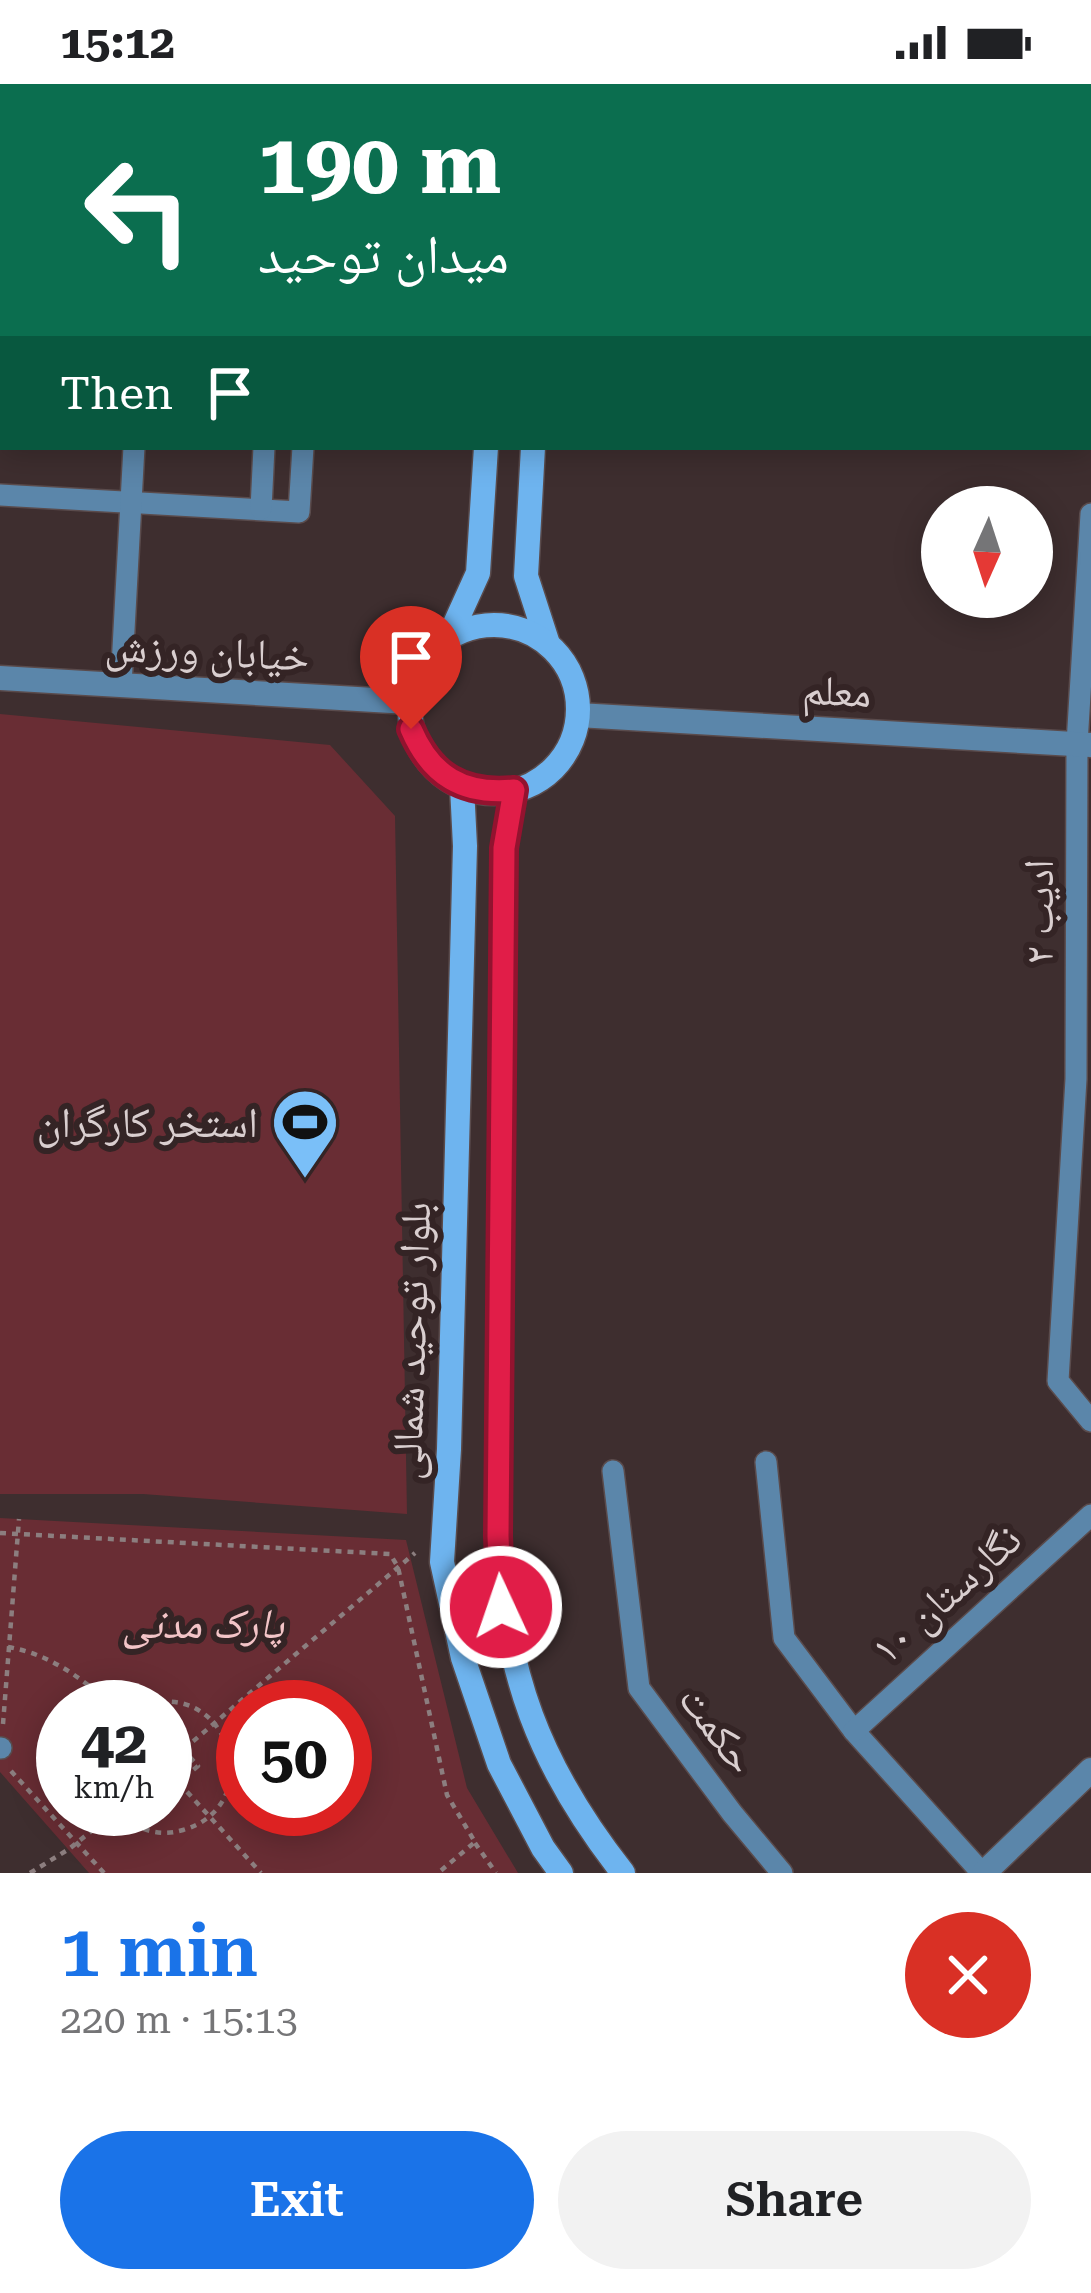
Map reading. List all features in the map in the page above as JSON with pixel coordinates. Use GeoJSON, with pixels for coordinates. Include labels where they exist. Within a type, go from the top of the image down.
{"type":"FeatureCollection","features":[{"type":"Feature","properties":{"kind":"main road"},"geometry":{"type":"LineString","coordinates":[[449,637],[478,573],[486,450]]}},
{"type":"Feature","properties":{"kind":"main road"},"geometry":{"type":"LineString","coordinates":[[533,450],[526,575],[548,644],[571,676],[578,715],[572,740],[559,763],[538,781],[514,790],[487,793],[462,787],[439,773],[421,753],[411,729],[409,702],[415,676],[429,654],[449,637],[473,626],[500,624],[526,630],[548,644]]}},
{"type":"Feature","properties":{"kind":"main road","name":"بلوار توحید شمالی"},"geometry":{"type":"LineString","coordinates":[[462,787],[464,893],[442,1562],[464,1658],[499,1764],[561,1873]]}},
{"type":"Feature","properties":{"kind":"main road","name":"بلوار توحید شمالی"},"geometry":{"type":"LineString","coordinates":[[514,790],[504,848],[501,1607],[521,1692],[558,1775],[587,1827],[623,1873]]}},
{"type":"Feature","properties":{"kind":"street"},"geometry":{"type":"LineString","coordinates":[[121,685],[134,450]]}},
{"type":"Feature","properties":{"kind":"street"},"geometry":{"type":"LineString","coordinates":[[261,509],[264,450]]}},
{"type":"Feature","properties":{"kind":"street"},"geometry":{"type":"LineString","coordinates":[[0,495],[299,512],[303,450]]}},
{"type":"Feature","properties":{"kind":"street","name":"ادیب ۲"},"geometry":{"type":"LineString","coordinates":[[1091,514],[1084,744],[1083,1080],[1058,1381],[1091,1420]]}},
{"type":"Feature","properties":{"kind":"street","name":"خیابان ورزش"},"geometry":{"type":"LineString","coordinates":[[0,678],[409,702]]}},
{"type":"Feature","properties":{"kind":"street","name":"معلم"},"geometry":{"type":"LineString","coordinates":[[578,715],[1084,744]]}},
{"type":"Feature","properties":{"kind":"street"},"geometry":{"type":"LineString","coordinates":[[766,1462],[784,1637],[854,1732],[983,1873],[1091,1770]]}},
{"type":"Feature","properties":{"kind":"street","name":"حکمت"},"geometry":{"type":"LineString","coordinates":[[613,1471],[639,1688],[782,1873]]}},
{"type":"Feature","properties":{"kind":"street","name":"نگارستان ۱۰"},"geometry":{"type":"LineString","coordinates":[[854,1732],[1091,1515]]}},
{"type":"Feature","properties":{"kind":"path"},"geometry":{"type":"LineString","coordinates":[[0,1748],[20,1519]]}},
{"type":"Feature","properties":{"kind":"path"},"geometry":{"type":"LineString","coordinates":[[192,1742],[442,1529]]}},
{"type":"Feature","properties":{"kind":"path"},"geometry":{"type":"LineString","coordinates":[[0,1533],[390,1554],[398,1568],[447,1795],[496,1873]]}},
{"type":"Feature","properties":{"kind":"path"},"geometry":{"type":"LineString","coordinates":[[8,1647],[34,1652],[79,1680]]}},
{"type":"Feature","properties":{"kind":"path"},"geometry":{"type":"LineString","coordinates":[[192,1706],[215,1722],[232,1760],[223,1801],[209,1816],[192,1824]]}},
{"type":"Feature","properties":{"kind":"path"},"geometry":{"type":"LineString","coordinates":[[0,1760],[104,1873]]}},
{"type":"Feature","properties":{"kind":"path"},"geometry":{"type":"LineString","coordinates":[[192,1797],[261,1873]]}},
{"type":"Feature","properties":{"kind":"path"},"geometry":{"type":"LineString","coordinates":[[30,1873],[84,1836]]}},
{"type":"Feature","properties":{"kind":"path"},"geometry":{"type":"LineString","coordinates":[[438,1873],[475,1842]]}},
{"type":"Feature","properties":{"kind":"green space"},"geometry":{"type":"Polygon","coordinates":[[[0,714],[330,745],[395,816],[407,1514],[143,1494],[0,1494],[0,714]]]}},
{"type":"Feature","properties":{"kind":"green space","name":"پارک مدنی"},"geometry":{"type":"Polygon","coordinates":[[[0,1518],[406,1540],[467,1788],[518,1873],[89,1873],[56,1836],[192,1836],[192,1680],[36,1680],[36,1813],[0,1772],[0,1518]]]}},
{"type":"Feature","properties":{"kind":"place","name":"استخر کارگران"},"geometry":{"type":"Point","coordinates":[305,1181]}},
{"type":"Feature","properties":{"kind":"route"},"geometry":{"type":"LineString","coordinates":[[411,729],[421,753],[439,773],[462,787],[487,793],[514,790],[504,848],[501,1607]]}}]}
